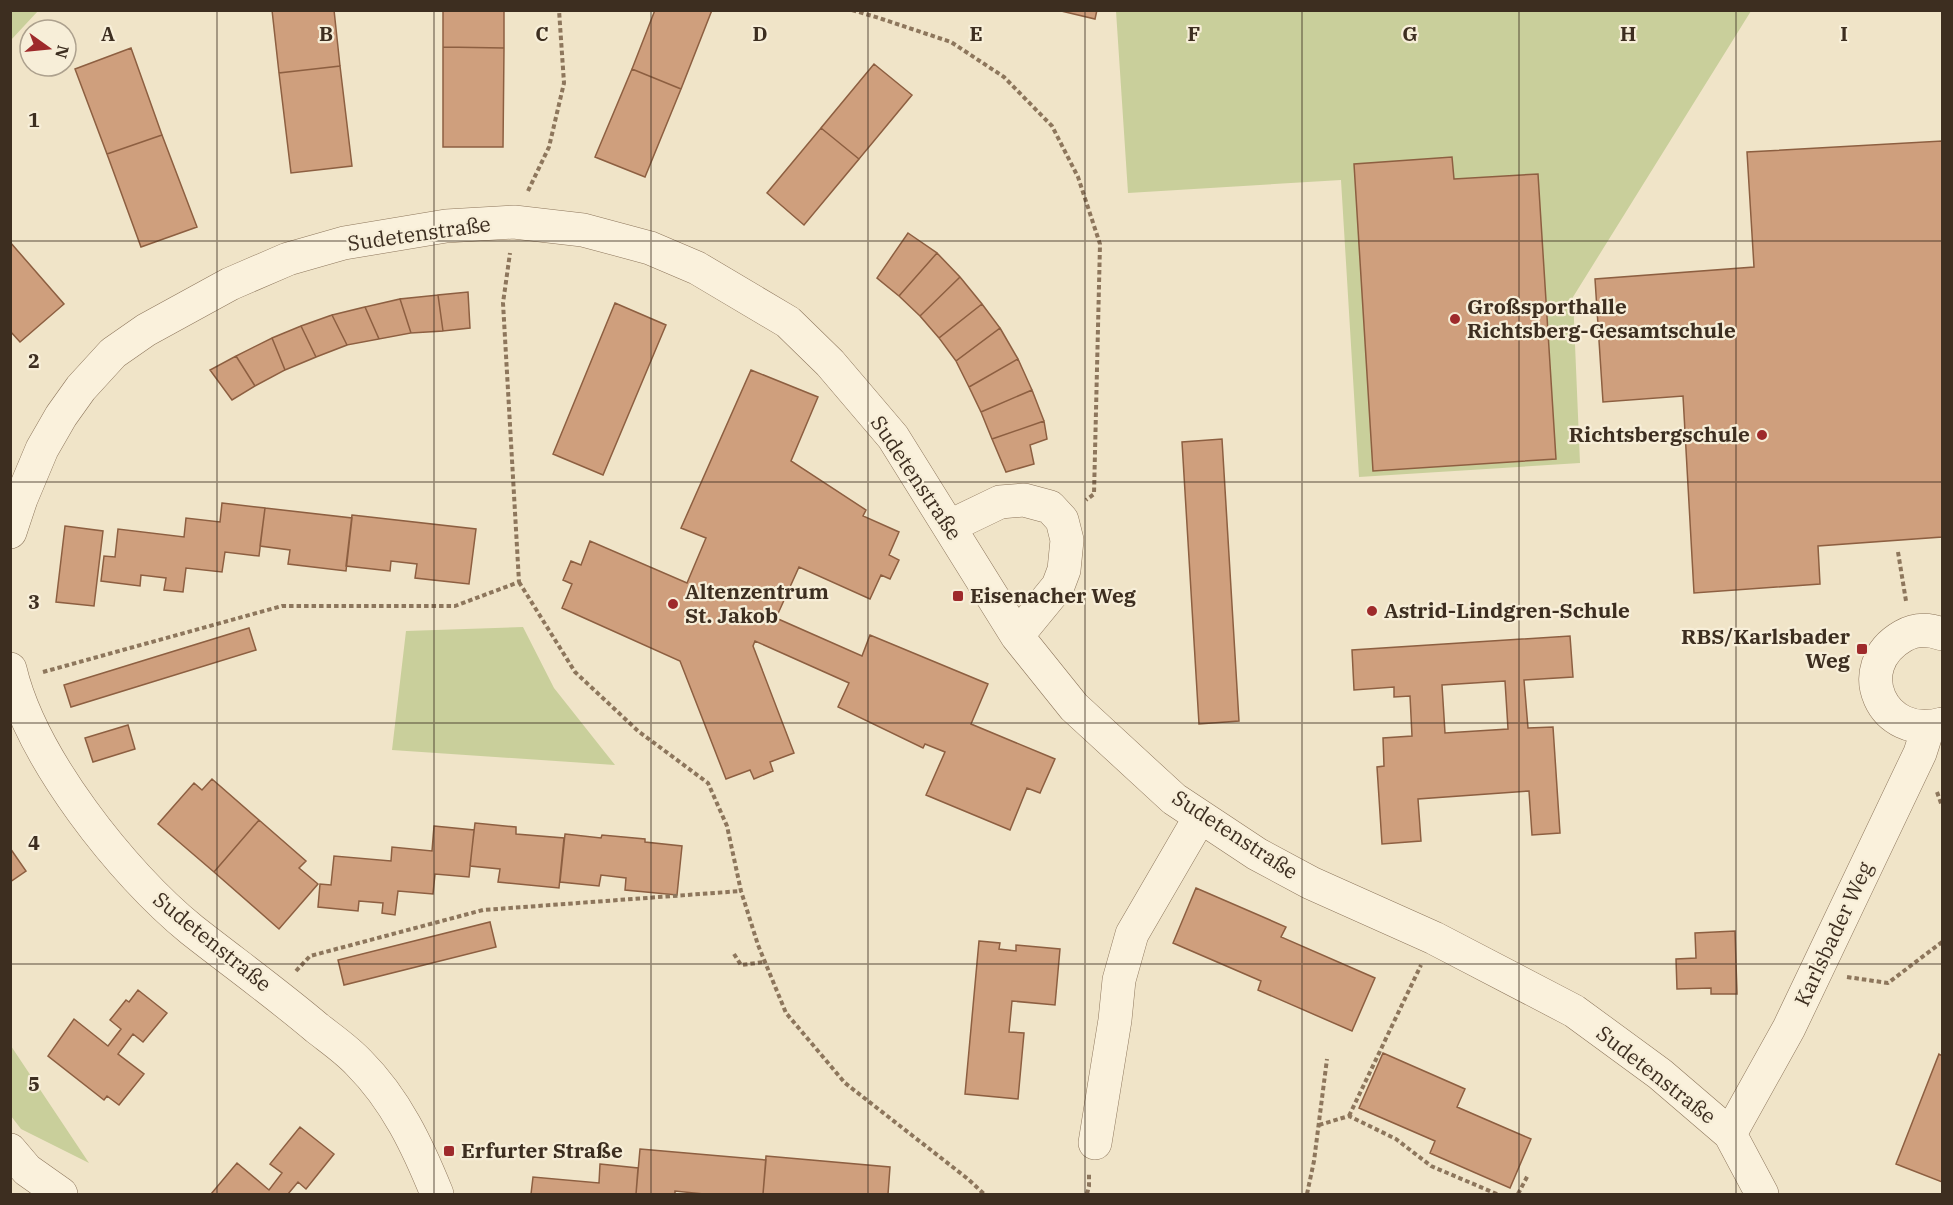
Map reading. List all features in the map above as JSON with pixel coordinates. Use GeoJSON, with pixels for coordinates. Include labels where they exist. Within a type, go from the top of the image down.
{"type":"FeatureCollection","features":[{"type":"Feature","properties":{"kind":"street","name":"Sudetenstraße"},"geometry":{"type":"LineString","coordinates":[[10,532],[42,449],[81,388],[113,353],[146,330],[230,284],[288,259],[344,243],[435,228],[514,222],[583,230],[650,248],[698,268],[788,322],[830,363],[893,437],[1017,636],[1074,707],[1174,799],[1257,854],[1311,883],[1434,938],[1574,1011],[1660,1074],[1730,1134],[1762,1194]]}},
{"type":"Feature","properties":{"kind":"street"},"geometry":{"type":"LineString","coordinates":[[950,526],[1000,502],[1024,500],[1050,507],[1062,520],[1067,540],[1064,570],[1058,586],[1017,636]]}},
{"type":"Feature","properties":{"kind":"street","name":"Karlsbader Weg"},"geometry":{"type":"LineString","coordinates":[[1730,1134],[1789,1028],[1935,726],[1905,724],[1885,710],[1876,688],[1877,663],[1890,643],[1927,633]]}},
{"type":"Feature","properties":{"kind":"street","name":"Sudetenstraße"},"geometry":{"type":"LineString","coordinates":[[12,675],[27,718],[58,776],[122,860],[149,891],[172,912],[276,993],[359,1062],[387,1096],[413,1139],[437,1194]]}},
{"type":"Feature","properties":{"kind":"street"},"geometry":{"type":"LineString","coordinates":[[1095,1143],[1115,1020],[1119,980],[1132,934],[1200,818]]}},
{"type":"Feature","properties":{"kind":"street"},"geometry":{"type":"LineString","coordinates":[[10,1150],[27,1170],[60,1194]]}},
{"type":"Feature","properties":{"kind":"path"},"geometry":{"type":"LineString","coordinates":[[559,10],[564,83],[549,147],[514,222],[503,303],[519,582],[575,672],[638,731],[708,783],[727,826],[741,891],[764,962],[786,1013],[845,1083],[984,1194]]}},
{"type":"Feature","properties":{"kind":"path"},"geometry":{"type":"LineString","coordinates":[[852,10],[951,42],[1004,77],[1052,126],[1078,177],[1100,244],[1094,494],[1062,520]]}},
{"type":"Feature","properties":{"kind":"path"},"geometry":{"type":"LineString","coordinates":[[1898,552],[1927,633]]}},
{"type":"Feature","properties":{"kind":"path"},"geometry":{"type":"LineString","coordinates":[[12,675],[282,606],[455,606],[519,582]]}},
{"type":"Feature","properties":{"kind":"path"},"geometry":{"type":"LineString","coordinates":[[276,993],[310,956],[483,910],[741,891]]}},
{"type":"Feature","properties":{"kind":"path"},"geometry":{"type":"LineString","coordinates":[[1816,973],[1888,983],[1942,942]]}},
{"type":"Feature","properties":{"kind":"path"},"geometry":{"type":"LineString","coordinates":[[734,954],[741,965],[764,962]]}},
{"type":"Feature","properties":{"kind":"path"},"geometry":{"type":"LineString","coordinates":[[1349,1116],[1412,984]]}},
{"type":"Feature","properties":{"kind":"path"},"geometry":{"type":"LineString","coordinates":[[1307,1194],[1327,1059]]}},
{"type":"Feature","properties":{"kind":"path"},"geometry":{"type":"LineString","coordinates":[[1319,1125],[1349,1116],[1396,1139],[1431,1166],[1497,1194]]}},
{"type":"Feature","properties":{"kind":"path"},"geometry":{"type":"LineString","coordinates":[[1518,1194],[1528,1175]]}},
{"type":"Feature","properties":{"kind":"green space"},"geometry":{"type":"Polygon","coordinates":[[[10,11],[38,11],[31,18],[18,18],[18,32],[11,40],[10,11]]]}},
{"type":"Feature","properties":{"kind":"green space"},"geometry":{"type":"Polygon","coordinates":[[[1116,11],[1751,11],[1573,297],[1580,463],[1359,477],[1341,180],[1128,193],[1116,11]]]}},
{"type":"Feature","properties":{"kind":"green space"},"geometry":{"type":"Polygon","coordinates":[[[523,627],[554,688],[615,765],[392,750],[406,631],[523,627]]]}},
{"type":"Feature","properties":{"kind":"green space"},"geometry":{"type":"Polygon","coordinates":[[[11,1046],[89,1163],[21,1129],[11,1116],[11,1046]]]}},
{"type":"Feature","properties":{"kind":"building"},"geometry":{"type":"Polygon","coordinates":[[[272,10],[334,10],[340,66],[279,73],[272,10]]]}},
{"type":"Feature","properties":{"kind":"building"},"geometry":{"type":"Polygon","coordinates":[[[443,10],[504,10],[504,48],[443,47],[443,10]]]}},
{"type":"Feature","properties":{"kind":"building"},"geometry":{"type":"Polygon","coordinates":[[[655,10],[712,10],[681,89],[632,69],[655,10]]]}},
{"type":"Feature","properties":{"kind":"building"},"geometry":{"type":"Polygon","coordinates":[[[1057,10],[1097,10],[1095,19],[1057,10]]]}},
{"type":"Feature","properties":{"kind":"building"},"geometry":{"type":"Polygon","coordinates":[[[443,47],[504,48],[503,147],[443,147],[443,47]]]}},
{"type":"Feature","properties":{"kind":"building"},"geometry":{"type":"Polygon","coordinates":[[[131,48],[162,135],[107,154],[78,77],[78,68],[131,48]]]}},
{"type":"Feature","properties":{"kind":"building"},"geometry":{"type":"Polygon","coordinates":[[[874,64],[912,95],[859,159],[821,128],[874,64]]]}},
{"type":"Feature","properties":{"kind":"building"},"geometry":{"type":"Polygon","coordinates":[[[340,66],[352,166],[291,173],[279,73],[340,66]]]}},
{"type":"Feature","properties":{"kind":"building"},"geometry":{"type":"Polygon","coordinates":[[[632,69],[681,89],[645,177],[595,157],[632,69]]]}},
{"type":"Feature","properties":{"kind":"building"},"geometry":{"type":"Polygon","coordinates":[[[821,128],[859,159],[804,225],[767,193],[821,128]]]}},
{"type":"Feature","properties":{"kind":"building"},"geometry":{"type":"Polygon","coordinates":[[[162,135],[197,227],[141,247],[107,154],[162,135]]]}},
{"type":"Feature","properties":{"kind":"building"},"geometry":{"type":"Polygon","coordinates":[[[1942,141],[1942,537],[1818,546],[1820,584],[1694,593],[1683,396],[1603,402],[1595,279],[1754,267],[1747,152],[1942,141]]]}},
{"type":"Feature","properties":{"kind":"building","name":"Großsporthalle Richtsberg-Gesamtschule"},"geometry":{"type":"Polygon","coordinates":[[[1452,157],[1454,179],[1538,174],[1556,459],[1373,471],[1354,164],[1452,157]]]}},
{"type":"Feature","properties":{"kind":"building"},"geometry":{"type":"Polygon","coordinates":[[[908,233],[937,253],[899,296],[877,278],[908,233]]]}},
{"type":"Feature","properties":{"kind":"building"},"geometry":{"type":"Polygon","coordinates":[[[10,242],[64,304],[20,342],[10,331],[10,242]]]}},
{"type":"Feature","properties":{"kind":"building"},"geometry":{"type":"Polygon","coordinates":[[[937,253],[960,277],[920,316],[899,296],[937,253]]]}},
{"type":"Feature","properties":{"kind":"building"},"geometry":{"type":"Polygon","coordinates":[[[960,277],[982,304],[939,338],[920,316],[960,277]]]}},
{"type":"Feature","properties":{"kind":"building"},"geometry":{"type":"Polygon","coordinates":[[[468,292],[470,328],[443,331],[438,295],[468,292]]]}},
{"type":"Feature","properties":{"kind":"building"},"geometry":{"type":"Polygon","coordinates":[[[438,295],[443,331],[411,333],[400,299],[438,295]]]}},
{"type":"Feature","properties":{"kind":"building"},"geometry":{"type":"Polygon","coordinates":[[[400,299],[411,333],[379,339],[365,307],[400,299]]]}},
{"type":"Feature","properties":{"kind":"building"},"geometry":{"type":"Polygon","coordinates":[[[615,303],[666,325],[603,475],[553,454],[615,303]]]}},
{"type":"Feature","properties":{"kind":"building"},"geometry":{"type":"Polygon","coordinates":[[[982,304],[1000,328],[956,361],[939,338],[982,304]]]}},
{"type":"Feature","properties":{"kind":"building"},"geometry":{"type":"Polygon","coordinates":[[[365,307],[379,339],[347,345],[332,315],[365,307]]]}},
{"type":"Feature","properties":{"kind":"building"},"geometry":{"type":"Polygon","coordinates":[[[332,315],[347,345],[316,357],[301,326],[332,315]]]}},
{"type":"Feature","properties":{"kind":"building"},"geometry":{"type":"Polygon","coordinates":[[[301,326],[316,357],[285,370],[272,338],[301,326]]]}},
{"type":"Feature","properties":{"kind":"building"},"geometry":{"type":"Polygon","coordinates":[[[1000,328],[1018,359],[969,387],[956,361],[1000,328]]]}},
{"type":"Feature","properties":{"kind":"building"},"geometry":{"type":"Polygon","coordinates":[[[272,338],[285,370],[255,386],[236,356],[272,338]]]}},
{"type":"Feature","properties":{"kind":"building"},"geometry":{"type":"Polygon","coordinates":[[[236,356],[255,386],[232,400],[210,370],[236,356]]]}},
{"type":"Feature","properties":{"kind":"building"},"geometry":{"type":"Polygon","coordinates":[[[1018,359],[1032,390],[981,412],[969,387],[1018,359]]]}},
{"type":"Feature","properties":{"kind":"building","name":"Altenzentrum St. Jakob"},"geometry":{"type":"Polygon","coordinates":[[[751,370],[818,397],[791,461],[866,510],[863,516],[899,532],[889,555],[899,560],[890,579],[881,575],[870,599],[799,567],[776,618],[862,656],[870,635],[988,684],[971,724],[1055,759],[1040,793],[1027,788],[1010,830],[926,795],[945,752],[925,744],[923,748],[838,707],[849,683],[755,641],[753,646],[794,753],[770,762],[773,771],[754,779],[750,770],[726,779],[680,661],[562,608],[572,584],[563,580],[571,561],[581,565],[590,541],[687,583],[706,538],[681,528],[751,370]]]}},
{"type":"Feature","properties":{"kind":"building"},"geometry":{"type":"Polygon","coordinates":[[[1032,390],[1044,421],[992,439],[981,412],[1032,390]]]}},
{"type":"Feature","properties":{"kind":"building"},"geometry":{"type":"Polygon","coordinates":[[[1044,421],[1047,439],[1030,445],[1034,464],[1006,472],[992,439],[1044,421]]]}},
{"type":"Feature","properties":{"kind":"building"},"geometry":{"type":"Polygon","coordinates":[[[1222,439],[1239,721],[1199,724],[1182,442],[1222,439]]]}},
{"type":"Feature","properties":{"kind":"building"},"geometry":{"type":"Polygon","coordinates":[[[222,503],[265,508],[259,556],[225,552],[222,572],[186,568],[183,592],[164,590],[166,578],[141,575],[140,586],[101,581],[104,556],[115,557],[118,529],[184,537],[186,518],[220,522],[222,503]]]}},
{"type":"Feature","properties":{"kind":"building"},"geometry":{"type":"Polygon","coordinates":[[[265,508],[352,518],[346,571],[288,564],[290,550],[260,546],[265,508]]]}},
{"type":"Feature","properties":{"kind":"building"},"geometry":{"type":"Polygon","coordinates":[[[352,515],[476,529],[469,584],[415,578],[417,564],[391,561],[390,571],[346,566],[352,515]]]}},
{"type":"Feature","properties":{"kind":"building"},"geometry":{"type":"Polygon","coordinates":[[[65,526],[103,531],[94,606],[56,602],[65,526]]]}},
{"type":"Feature","properties":{"kind":"building"},"geometry":{"type":"Polygon","coordinates":[[[249,628],[256,650],[71,707],[64,685],[249,628]]]}},
{"type":"Feature","properties":{"kind":"building"},"geometry":{"type":"Polygon","coordinates":[[[1570,636],[1573,677],[1524,680],[1528,728],[1553,727],[1560,833],[1532,835],[1529,791],[1418,799],[1421,841],[1382,844],[1377,767],[1384,766],[1383,738],[1412,736],[1410,696],[1394,697],[1394,687],[1354,690],[1352,650],[1570,636]],[[1505,681],[1442,685],[1445,733],[1508,729],[1505,681]]]}},
{"type":"Feature","properties":{"kind":"building"},"geometry":{"type":"Polygon","coordinates":[[[128,725],[135,749],[93,762],[85,738],[128,725]]]}},
{"type":"Feature","properties":{"kind":"building"},"geometry":{"type":"Polygon","coordinates":[[[212,779],[259,820],[214,872],[158,824],[194,783],[202,790],[212,779]]]}},
{"type":"Feature","properties":{"kind":"building"},"geometry":{"type":"Polygon","coordinates":[[[259,820],[306,861],[299,868],[318,884],[279,929],[214,872],[259,820]]]}},
{"type":"Feature","properties":{"kind":"building"},"geometry":{"type":"Polygon","coordinates":[[[475,823],[516,827],[516,834],[564,838],[559,888],[498,882],[500,869],[470,866],[475,823]]]}},
{"type":"Feature","properties":{"kind":"building"},"geometry":{"type":"Polygon","coordinates":[[[434,826],[474,830],[469,877],[435,874],[433,894],[398,891],[395,915],[382,913],[383,903],[359,901],[358,911],[318,907],[320,884],[331,885],[334,856],[391,861],[392,847],[432,851],[434,826]]]}},
{"type":"Feature","properties":{"kind":"building"},"geometry":{"type":"Polygon","coordinates":[[[565,834],[645,839],[645,842],[682,846],[677,895],[625,890],[626,878],[601,875],[599,886],[560,882],[565,834]]]}},
{"type":"Feature","properties":{"kind":"building"},"geometry":{"type":"Polygon","coordinates":[[[10,848],[26,871],[10,882],[10,848]]]}},
{"type":"Feature","properties":{"kind":"building"},"geometry":{"type":"Polygon","coordinates":[[[1196,888],[1286,927],[1281,937],[1375,978],[1352,1031],[1258,990],[1261,981],[1173,943],[1196,888]]]}},
{"type":"Feature","properties":{"kind":"building"},"geometry":{"type":"Polygon","coordinates":[[[490,922],[496,947],[344,985],[338,960],[490,922]]]}},
{"type":"Feature","properties":{"kind":"building"},"geometry":{"type":"Polygon","coordinates":[[[1735,931],[1737,994],[1711,994],[1711,988],[1677,989],[1676,959],[1696,958],[1695,933],[1735,931]]]}},
{"type":"Feature","properties":{"kind":"building"},"geometry":{"type":"Polygon","coordinates":[[[979,941],[1000,943],[999,949],[1016,951],[1016,945],[1060,949],[1055,1005],[1012,1001],[1009,1032],[1024,1033],[1018,1099],[965,1094],[979,941]]]}},
{"type":"Feature","properties":{"kind":"building"},"geometry":{"type":"Polygon","coordinates":[[[138,990],[167,1013],[143,1042],[133,1034],[118,1054],[144,1074],[119,1105],[107,1096],[104,1100],[48,1056],[74,1019],[108,1046],[121,1029],[110,1020],[126,1000],[129,1002],[138,990]]]}},
{"type":"Feature","properties":{"kind":"building"},"geometry":{"type":"Polygon","coordinates":[[[1383,1053],[1465,1089],[1457,1107],[1531,1139],[1510,1188],[1430,1153],[1435,1141],[1359,1108],[1383,1053]]]}},
{"type":"Feature","properties":{"kind":"building"},"geometry":{"type":"Polygon","coordinates":[[[1939,1054],[1942,1056],[1942,1182],[1896,1164],[1939,1054]]]}},
{"type":"Feature","properties":{"kind":"building"},"geometry":{"type":"Polygon","coordinates":[[[300,1127],[334,1154],[306,1189],[298,1182],[288,1194],[211,1194],[237,1163],[269,1190],[282,1173],[270,1164],[300,1127]]]}},
{"type":"Feature","properties":{"kind":"building"},"geometry":{"type":"Polygon","coordinates":[[[640,1149],[766,1160],[763,1194],[704,1194],[675,1191],[675,1194],[636,1194],[640,1149]]]}},
{"type":"Feature","properties":{"kind":"building"},"geometry":{"type":"Polygon","coordinates":[[[766,1156],[890,1167],[888,1194],[763,1194],[766,1156]]]}},
{"type":"Feature","properties":{"kind":"building"},"geometry":{"type":"Polygon","coordinates":[[[600,1164],[638,1168],[636,1194],[531,1194],[533,1177],[599,1183],[600,1164]]]}},
{"type":"Feature","properties":{"kind":"place","name":"Großsporthalle Richtsberg-Gesamtschule"},"geometry":{"type":"Point","coordinates":[1455,319]}},
{"type":"Feature","properties":{"kind":"place","name":"Richtsbergschule"},"geometry":{"type":"Point","coordinates":[1762,435]}},
{"type":"Feature","properties":{"kind":"place","name":"Eisenacher Weg"},"geometry":{"type":"Point","coordinates":[958,596]}},
{"type":"Feature","properties":{"kind":"place","name":"Altenzentrum St. Jakob"},"geometry":{"type":"Point","coordinates":[673,604]}},
{"type":"Feature","properties":{"kind":"place","name":"Astrid-Lindgren-Schule"},"geometry":{"type":"Point","coordinates":[1372,611]}},
{"type":"Feature","properties":{"kind":"place","name":"RBS/Karlsbader Weg"},"geometry":{"type":"Point","coordinates":[1862,649]}},
{"type":"Feature","properties":{"kind":"place","name":"Erfurter Straße"},"geometry":{"type":"Point","coordinates":[449,1151]}}]}
